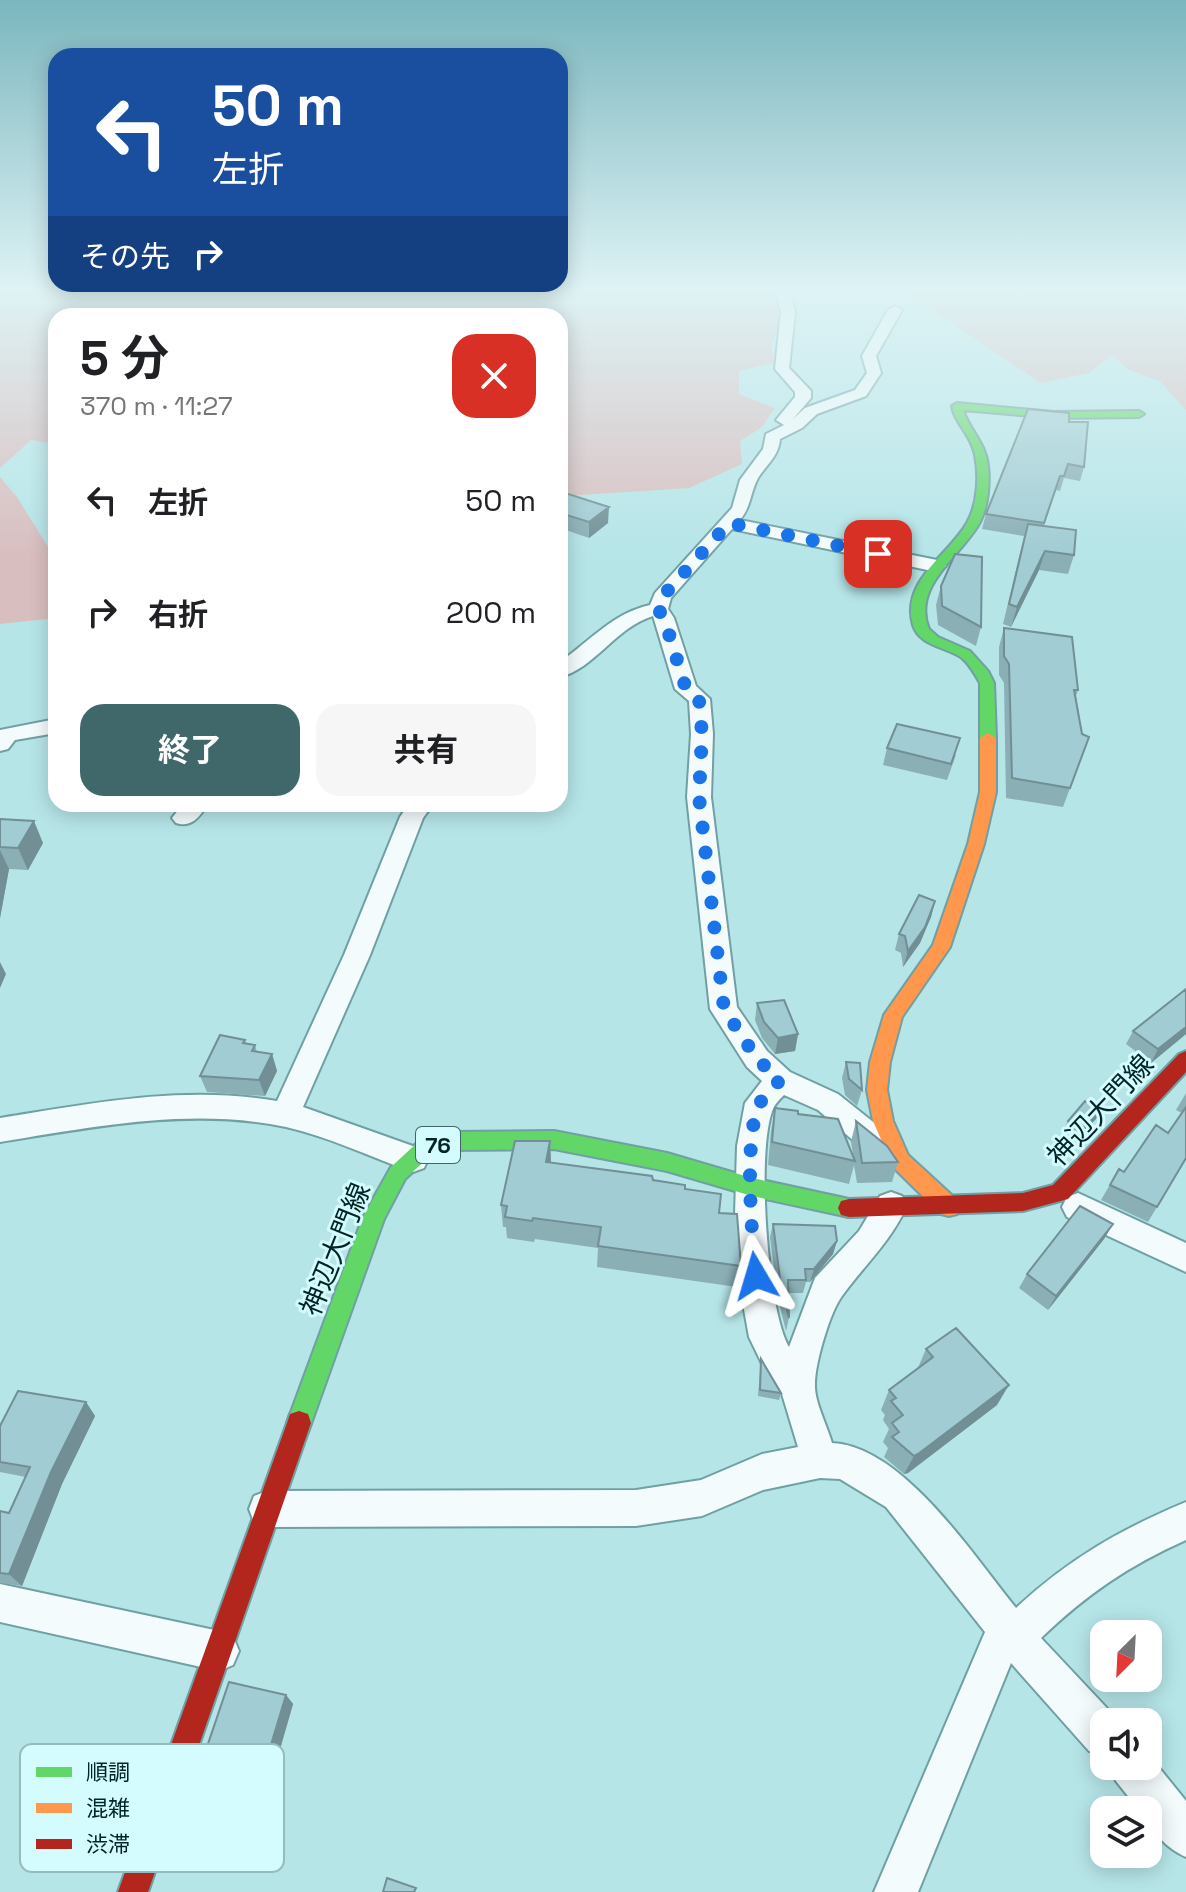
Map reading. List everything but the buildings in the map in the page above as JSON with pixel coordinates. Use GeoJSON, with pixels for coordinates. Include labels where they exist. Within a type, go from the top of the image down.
{"type":"FeatureCollection","features":[{"type":"Feature","properties":{"kind":"street"},"geometry":{"type":"LineString","coordinates":[[763,456],[754,452],[754,439],[760,431],[780,423],[803,398],[803,391],[792,379]]}},
{"type":"Feature","properties":{"kind":"street"},"geometry":{"type":"LineString","coordinates":[[658,609],[662,597],[740,509],[748,480],[771,449],[772,437],[796,425],[811,411],[861,393],[870,379]]}},
{"type":"Feature","properties":{"kind":"street"},"geometry":{"type":"LineString","coordinates":[[900,1161],[883,1121],[877,1090],[880,1062],[893,1015],[941,947],[976,844],[988,792],[987,683],[979,668],[965,655],[930,638],[920,627],[923,592],[937,566],[971,529],[980,506],[979,446],[958,419],[957,406],[1054,415],[1139,414]]}},
{"type":"Feature","properties":{"kind":"street"},"geometry":{"type":"LineString","coordinates":[[729,523],[937,566]]}},
{"type":"Feature","properties":{"kind":"street"},"geometry":{"type":"LineString","coordinates":[[568,666],[583,657],[627,617],[658,609]]}},
{"type":"Feature","properties":{"kind":"street"},"geometry":{"type":"LineString","coordinates":[[658,609],[664,618],[686,689],[699,699],[702,734],[699,797],[724,1009],[757,1059],[780,1080],[828,1102],[900,1161],[949,1207]]}},
{"type":"Feature","properties":{"kind":"street"},"geometry":{"type":"LineString","coordinates":[[0,744],[8,735],[48,728]]}},
{"type":"Feature","properties":{"kind":"street"},"geometry":{"type":"LineString","coordinates":[[285,1115],[357,955],[415,812]]}},
{"type":"Feature","properties":{"kind":"street","name":"神辺大門線"},"geometry":{"type":"LineString","coordinates":[[186,1744],[267,1509],[374,1217],[398,1173],[424,1149],[449,1141],[554,1140],[667,1162],[752,1187],[841,1208],[949,1207],[1023,1202],[1060,1192],[1186,1059]]}},
{"type":"Feature","properties":{"kind":"street"},"geometry":{"type":"LineString","coordinates":[[780,1080],[760,1104],[751,1134],[750,1227],[762,1324],[775,1360],[797,1385],[820,1460]]}},
{"type":"Feature","properties":{"kind":"street"},"geometry":{"type":"LineString","coordinates":[[0,1130],[105,1113],[177,1107],[236,1109],[285,1115],[387,1147],[413,1159]]}},
{"type":"Feature","properties":{"kind":"street"},"geometry":{"type":"LineString","coordinates":[[1060,1192],[1079,1208],[1186,1258]]}},
{"type":"Feature","properties":{"kind":"street"},"geometry":{"type":"LineString","coordinates":[[797,1385],[807,1340],[827,1289],[870,1241],[891,1206]]}},
{"type":"Feature","properties":{"kind":"street"},"geometry":{"type":"LineString","coordinates":[[267,1509],[636,1508],[702,1498],[762,1472],[820,1460],[841,1461],[870,1474],[899,1494],[1014,1637],[1090,1721]]}},
{"type":"Feature","properties":{"kind":"street"},"geometry":{"type":"LineString","coordinates":[[896,1892],[998,1646],[1014,1637],[1065,1589],[1114,1553],[1186,1521]]}},
{"type":"Feature","properties":{"kind":"street"},"geometry":{"type":"LineString","coordinates":[[0,1603],[219,1651]]}},
{"type":"Feature","properties":{"kind":"street"},"geometry":{"type":"LineString","coordinates":[[1142,1780],[1186,1835]]}},
{"type":"Feature","properties":{"kind":"street","name":"神辺大門線"},"geometry":{"type":"LineString","coordinates":[[133,1892],[140,1872]]}},
{"type":"Feature","properties":{"kind":"shaded area"},"geometry":{"type":"Polygon","coordinates":[[[0,379],[48,379],[48,443],[31,440],[0,468],[0,379]]]}},
{"type":"Feature","properties":{"kind":"shaded area"},"geometry":{"type":"Polygon","coordinates":[[[568,379],[739,379],[739,394],[775,408],[762,427],[740,441],[742,464],[689,488],[568,496],[568,379]]]}},
{"type":"Feature","properties":{"kind":"shaded area"},"geometry":{"type":"Polygon","coordinates":[[[1035,379],[1059,379],[1041,383],[1035,379]]]}},
{"type":"Feature","properties":{"kind":"shaded area"},"geometry":{"type":"Polygon","coordinates":[[[1155,379],[1186,379],[1186,410],[1155,379]]]}},
{"type":"Feature","properties":{"kind":"shaded area"},"geometry":{"type":"Polygon","coordinates":[[[0,477],[17,497],[48,547],[48,619],[0,624],[0,477]]]}},
{"type":"Feature","properties":{"kind":"traffic: fast"},"geometry":{"type":"LineString","coordinates":[[988,738],[987,683],[983,675],[965,654],[933,640],[923,631],[918,607],[922,591],[931,576],[966,534],[980,504],[983,473],[980,450],[957,406],[1054,415],[1139,414]]}},
{"type":"Feature","properties":{"kind":"traffic: fast"},"geometry":{"type":"LineString","coordinates":[[299,1423],[374,1217],[398,1173],[424,1149],[449,1141],[554,1140],[667,1162],[752,1187],[849,1208]]}},
{"type":"Feature","properties":{"kind":"traffic: slow"},"geometry":{"type":"LineString","coordinates":[[949,1207],[900,1161],[883,1121],[877,1090],[880,1062],[893,1015],[941,947],[976,844],[988,792],[988,738]]}},
{"type":"Feature","properties":{"kind":"traffic: jam"},"geometry":{"type":"LineString","coordinates":[[849,1208],[1023,1202],[1060,1192],[1186,1059]]}},
{"type":"Feature","properties":{"kind":"traffic: jam"},"geometry":{"type":"LineString","coordinates":[[185,1744],[299,1423]]}},
{"type":"Feature","properties":{"kind":"traffic: jam"},"geometry":{"type":"LineString","coordinates":[[133,1892],[140,1872]]}},
{"type":"Feature","properties":{"kind":"route"},"geometry":{"type":"LineString","coordinates":[[756,1276],[750,1227],[751,1134],[760,1104],[780,1080],[757,1059],[724,1009],[699,797],[702,734],[699,699],[686,689],[664,618],[658,609],[662,597],[729,523],[878,554]]}}]}
